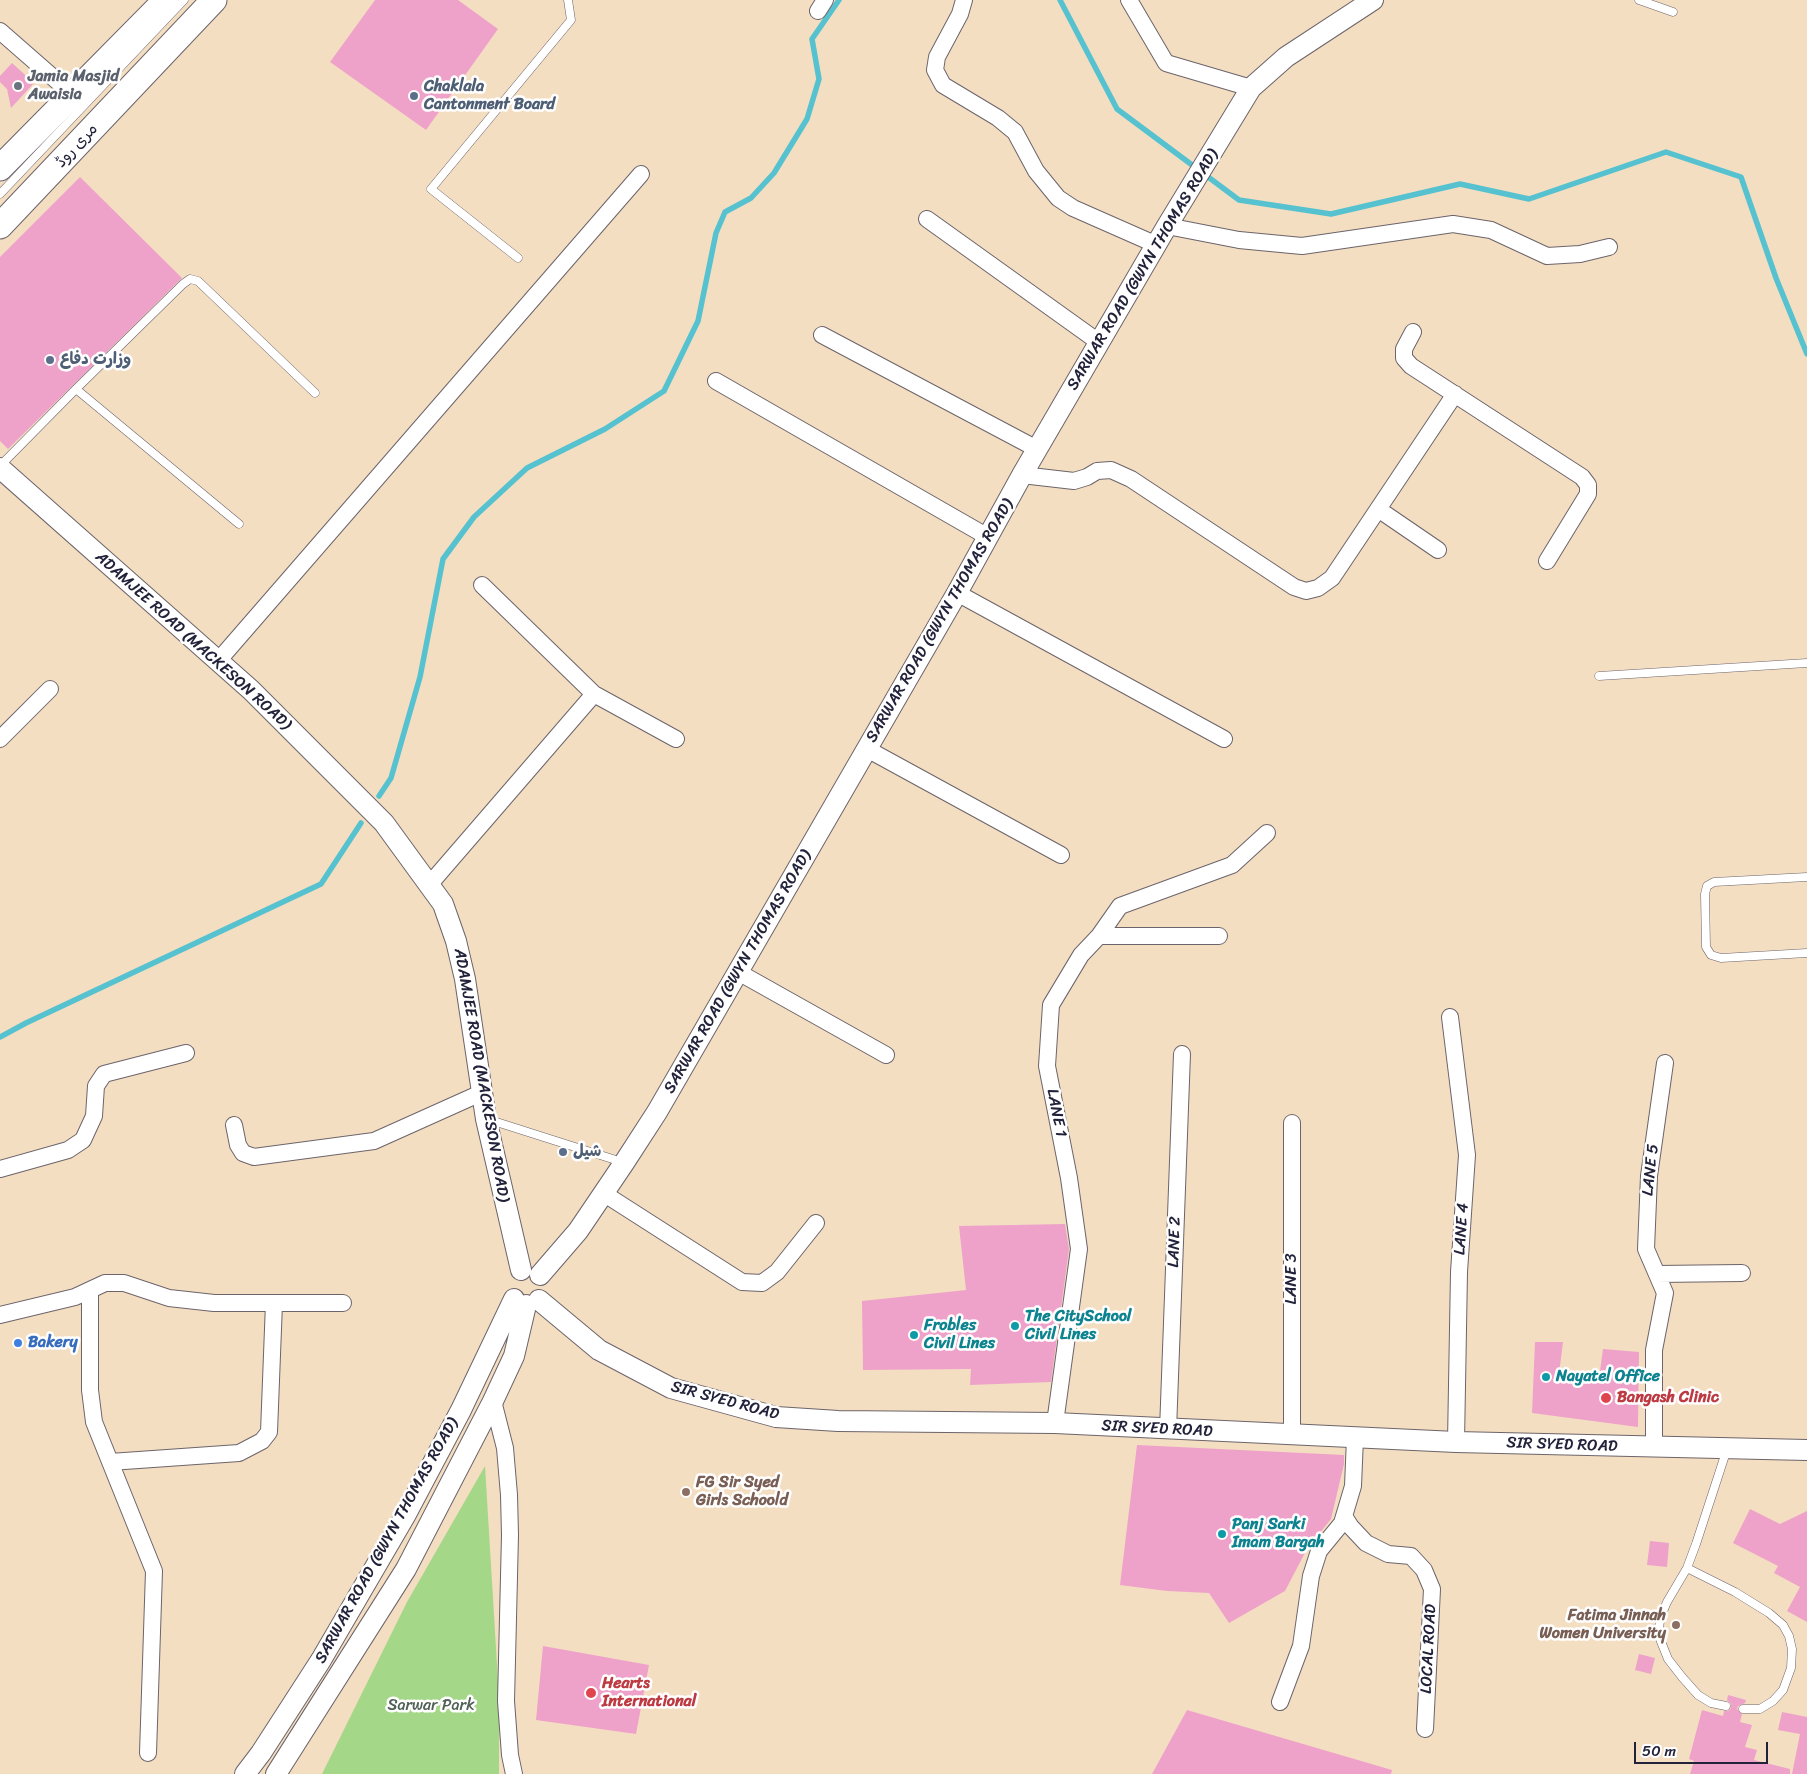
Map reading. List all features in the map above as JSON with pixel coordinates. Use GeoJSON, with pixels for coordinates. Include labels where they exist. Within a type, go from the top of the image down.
{"type":"FeatureCollection","features":[{"type":"Feature","properties":{"kind":"main road"},"geometry":{"type":"LineString","coordinates":[[0,168],[166,0]]}},
{"type":"Feature","properties":{"kind":"main road","name":"مری روڈ"},"geometry":{"type":"LineString","coordinates":[[0,226],[214,0]]}},
{"type":"Feature","properties":{"kind":"street"},"geometry":{"type":"LineString","coordinates":[[964,0],[960,14],[937,57],[935,70],[942,85],[998,118],[1015,132],[1036,171],[1058,198],[1072,208],[1157,245]]}},
{"type":"Feature","properties":{"kind":"street"},"geometry":{"type":"LineString","coordinates":[[1130,0],[1166,63],[1251,88]]}},
{"type":"Feature","properties":{"kind":"street","name":"SARWAR ROAD (GWYN THOMAS ROAD)"},"geometry":{"type":"LineString","coordinates":[[540,1275],[578,1231],[656,1112],[957,593],[1022,475],[1167,226],[1251,88],[1286,57],[1373,0]]}},
{"type":"Feature","properties":{"kind":"street"},"geometry":{"type":"LineString","coordinates":[[0,31],[72,94]]}},
{"type":"Feature","properties":{"kind":"street"},"geometry":{"type":"LineString","coordinates":[[218,661],[641,174]]}},
{"type":"Feature","properties":{"kind":"street"},"geometry":{"type":"LineString","coordinates":[[927,219],[1100,343]]}},
{"type":"Feature","properties":{"kind":"street"},"geometry":{"type":"LineString","coordinates":[[1167,226],[1239,240],[1302,246],[1454,224],[1491,230],[1547,256],[1580,254],[1609,247]]}},
{"type":"Feature","properties":{"kind":"street"},"geometry":{"type":"LineString","coordinates":[[1413,332],[1404,349],[1404,358],[1411,366],[1582,478],[1588,485],[1588,494],[1547,561]]}},
{"type":"Feature","properties":{"kind":"street"},"geometry":{"type":"LineString","coordinates":[[822,335],[1038,449]]}},
{"type":"Feature","properties":{"kind":"street"},"geometry":{"type":"LineString","coordinates":[[716,381],[988,537]]}},
{"type":"Feature","properties":{"kind":"street"},"geometry":{"type":"LineString","coordinates":[[1022,475],[1074,481],[1087,477],[1097,471],[1111,470],[1131,479],[1294,587],[1306,591],[1318,588],[1332,578],[1455,394]]}},
{"type":"Feature","properties":{"kind":"street","name":"ADAMJEE ROAD (MACKESON ROAD)"},"geometry":{"type":"LineString","coordinates":[[0,467],[252,690],[384,823],[443,904],[456,941],[465,979],[486,1119],[521,1270]]}},
{"type":"Feature","properties":{"kind":"street"},"geometry":{"type":"LineString","coordinates":[[1378,509],[1438,550]]}},
{"type":"Feature","properties":{"kind":"street"},"geometry":{"type":"LineString","coordinates":[[482,585],[594,694],[676,739]]}},
{"type":"Feature","properties":{"kind":"street"},"geometry":{"type":"LineString","coordinates":[[957,593],[1224,739]]}},
{"type":"Feature","properties":{"kind":"street"},"geometry":{"type":"LineString","coordinates":[[0,739],[50,689]]}},
{"type":"Feature","properties":{"kind":"street"},"geometry":{"type":"LineString","coordinates":[[429,885],[594,694]]}},
{"type":"Feature","properties":{"kind":"street"},"geometry":{"type":"LineString","coordinates":[[867,749],[1061,855]]}},
{"type":"Feature","properties":{"kind":"street","name":"LANE 1"},"geometry":{"type":"LineString","coordinates":[[1055,1423],[1080,1249],[1069,1178],[1047,1066],[1051,1005],[1081,955],[1099,936],[1120,906],[1232,865],[1267,833]]}},
{"type":"Feature","properties":{"kind":"street"},"geometry":{"type":"LineString","coordinates":[[1099,936],[1219,936]]}},
{"type":"Feature","properties":{"kind":"street"},"geometry":{"type":"LineString","coordinates":[[738,972],[886,1055]]}},
{"type":"Feature","properties":{"kind":"street","name":"LANE 4"},"geometry":{"type":"LineString","coordinates":[[1450,1017],[1467,1155],[1459,1272],[1456,1442]]}},
{"type":"Feature","properties":{"kind":"street"},"geometry":{"type":"LineString","coordinates":[[0,1170],[68,1150],[83,1140],[94,1116],[96,1086],[104,1074],[186,1053]]}},
{"type":"Feature","properties":{"kind":"street","name":"LANE 2"},"geometry":{"type":"LineString","coordinates":[[1168,1430],[1182,1054]]}},
{"type":"Feature","properties":{"kind":"street","name":"LANE 5"},"geometry":{"type":"LineString","coordinates":[[1654,1448],[1654,1350],[1665,1293],[1646,1249],[1648,1176],[1665,1063]]}},
{"type":"Feature","properties":{"kind":"street"},"geometry":{"type":"LineString","coordinates":[[234,1125],[238,1145],[243,1153],[254,1158],[374,1141],[481,1093]]}},
{"type":"Feature","properties":{"kind":"street","name":"LANE 3"},"geometry":{"type":"LineString","coordinates":[[1292,1123],[1292,1435]]}},
{"type":"Feature","properties":{"kind":"street"},"geometry":{"type":"LineString","coordinates":[[603,1193],[742,1282],[762,1283],[776,1272],[816,1223]]}},
{"type":"Feature","properties":{"kind":"street"},"geometry":{"type":"LineString","coordinates":[[521,1270],[534,1271],[540,1275],[544,1281],[544,1294],[526,1301],[510,1293],[511,1280],[521,1270]]}},
{"type":"Feature","properties":{"kind":"street"},"geometry":{"type":"LineString","coordinates":[[1657,1274],[1742,1273]]}},
{"type":"Feature","properties":{"kind":"street"},"geometry":{"type":"LineString","coordinates":[[0,1315],[75,1297],[105,1283],[124,1283],[169,1298],[214,1303],[343,1303]]}},
{"type":"Feature","properties":{"kind":"street"},"geometry":{"type":"LineString","coordinates":[[90,1290],[90,1390],[94,1422],[154,1571],[148,1753]]}},
{"type":"Feature","properties":{"kind":"street","name":"SARWAR ROAD (GWYN THOMAS ROAD)"},"geometry":{"type":"LineString","coordinates":[[276,1774],[406,1569],[493,1401],[514,1356],[526,1301]]}},
{"type":"Feature","properties":{"kind":"street","name":"SARWAR ROAD (GWYN THOMAS ROAD)"},"geometry":{"type":"LineString","coordinates":[[245,1774],[261,1753],[321,1660],[405,1516],[462,1410],[526,1301]]}},
{"type":"Feature","properties":{"kind":"street","name":"SIR SYED ROAD"},"geometry":{"type":"LineString","coordinates":[[526,1301],[599,1350],[671,1388],[776,1417],[838,1421],[1055,1423],[1168,1430],[1456,1442],[1807,1450]]}},
{"type":"Feature","properties":{"kind":"street"},"geometry":{"type":"LineString","coordinates":[[110,1462],[239,1453],[262,1441],[269,1432],[274,1303]]}},
{"type":"Feature","properties":{"kind":"street"},"geometry":{"type":"LineString","coordinates":[[493,1401],[505,1448],[509,1495],[510,1545],[502,1702],[514,1774]]}},
{"type":"Feature","properties":{"kind":"street"},"geometry":{"type":"LineString","coordinates":[[1280,1702],[1301,1646],[1310,1576],[1319,1552],[1342,1523],[1353,1486],[1355,1438]]}},
{"type":"Feature","properties":{"kind":"street","name":"LOCAL ROAD"},"geometry":{"type":"LineString","coordinates":[[1344,1516],[1351,1527],[1366,1543],[1388,1554],[1411,1556],[1424,1570],[1432,1589],[1425,1729]]}},
{"type":"Feature","properties":{"kind":"lane"},"geometry":{"type":"LineString","coordinates":[[0,194],[184,0]]}},
{"type":"Feature","properties":{"kind":"lane"},"geometry":{"type":"LineString","coordinates":[[518,258],[431,189],[571,20],[568,0]]}},
{"type":"Feature","properties":{"kind":"lane"},"geometry":{"type":"LineString","coordinates":[[1639,0],[1673,12]]}},
{"type":"Feature","properties":{"kind":"lane"},"geometry":{"type":"LineString","coordinates":[[0,467],[76,389],[190,279],[198,281],[315,392]]}},
{"type":"Feature","properties":{"kind":"lane"},"geometry":{"type":"LineString","coordinates":[[76,389],[239,524]]}},
{"type":"Feature","properties":{"kind":"lane"},"geometry":{"type":"LineString","coordinates":[[1599,676],[1807,663]]}},
{"type":"Feature","properties":{"kind":"lane"},"geometry":{"type":"LineString","coordinates":[[1807,877],[1714,882],[1707,886],[1705,894],[1706,947],[1711,955],[1721,958],[1807,953]]}},
{"type":"Feature","properties":{"kind":"lane"},"geometry":{"type":"LineString","coordinates":[[486,1119],[624,1163]]}},
{"type":"Feature","properties":{"kind":"lane"},"geometry":{"type":"LineString","coordinates":[[1726,1449],[1686,1568],[1667,1602],[1659,1627],[1660,1639],[1668,1659],[1698,1695],[1711,1703],[1726,1706]]}},
{"type":"Feature","properties":{"kind":"lane"},"geometry":{"type":"LineString","coordinates":[[1686,1568],[1735,1592],[1769,1613],[1783,1625],[1789,1636],[1792,1649],[1791,1668],[1783,1690],[1773,1701],[1760,1710],[1744,1710]]}},
{"type":"Feature","properties":{"kind":"green space","name":"Sarwar Park"},"geometry":{"type":"Polygon","coordinates":[[[485,1466],[499,1698],[499,1774],[322,1774],[407,1602],[485,1466]]]}},
{"type":"Feature","properties":{"kind":"building","name":"Chaklala Cantonment Board"},"geometry":{"type":"Polygon","coordinates":[[[375,0],[458,0],[498,29],[426,130],[330,62],[375,0]]]}},
{"type":"Feature","properties":{"kind":"building","name":"Jamia Masjid Awaisia"},"geometry":{"type":"Polygon","coordinates":[[[12,63],[34,83],[11,108],[7,89],[0,82],[0,76],[12,63]]]}},
{"type":"Feature","properties":{"kind":"building","name":"وزارت دفاع"},"geometry":{"type":"Polygon","coordinates":[[[80,177],[182,278],[8,449],[0,441],[0,257],[80,177]]]}},
{"type":"Feature","properties":{"kind":"building","name":"The CitySchool Civil Lines"},"geometry":{"type":"Polygon","coordinates":[[[1065,1224],[1069,1249],[1051,1382],[970,1385],[971,1369],[863,1370],[862,1301],[966,1290],[959,1226],[1065,1224]]]}},
{"type":"Feature","properties":{"kind":"building","name":"Bangash Clinic"},"geometry":{"type":"Polygon","coordinates":[[[1535,1342],[1563,1342],[1558,1382],[1600,1371],[1603,1349],[1639,1352],[1638,1427],[1532,1413],[1535,1342]]]}},
{"type":"Feature","properties":{"kind":"building","name":"Panj Sarki Imam Bargah"},"geometry":{"type":"Polygon","coordinates":[[[1137,1445],[1344,1455],[1344,1464],[1331,1519],[1307,1549],[1285,1591],[1229,1623],[1209,1593],[1167,1591],[1120,1585],[1137,1445]]]}},
{"type":"Feature","properties":{"kind":"building"},"geometry":{"type":"Polygon","coordinates":[[[1750,1509],[1780,1524],[1807,1511],[1807,1622],[1787,1611],[1800,1587],[1774,1573],[1778,1566],[1733,1543],[1750,1509]]]}},
{"type":"Feature","properties":{"kind":"building"},"geometry":{"type":"Polygon","coordinates":[[[1650,1541],[1669,1543],[1667,1567],[1647,1565],[1650,1541]]]}},
{"type":"Feature","properties":{"kind":"building","name":"Hearts International"},"geometry":{"type":"Polygon","coordinates":[[[543,1646],[649,1665],[636,1734],[536,1720],[543,1646]]]}},
{"type":"Feature","properties":{"kind":"building"},"geometry":{"type":"Polygon","coordinates":[[[1639,1654],[1655,1658],[1651,1674],[1635,1670],[1639,1654]]]}},
{"type":"Feature","properties":{"kind":"building"},"geometry":{"type":"Polygon","coordinates":[[[1728,1695],[1746,1700],[1737,1709],[1742,1714],[1740,1722],[1752,1725],[1745,1747],[1757,1750],[1754,1760],[1790,1769],[1790,1774],[1690,1774],[1694,1761],[1689,1759],[1702,1710],[1723,1716],[1724,1711],[1728,1711],[1731,1708],[1731,1704],[1727,1700],[1728,1695]]]}},
{"type":"Feature","properties":{"kind":"building"},"geometry":{"type":"Polygon","coordinates":[[[1187,1710],[1392,1770],[1391,1774],[1152,1774],[1187,1710]]]}},
{"type":"Feature","properties":{"kind":"building"},"geometry":{"type":"Polygon","coordinates":[[[1782,1712],[1807,1717],[1807,1774],[1792,1774],[1800,1734],[1778,1730],[1782,1712]]]}},
{"type":"Feature","properties":{"kind":"waterway"},"geometry":{"type":"LineString","coordinates":[[379,796],[391,778],[420,677],[443,559],[474,517],[527,468],[605,429],[664,391],[698,321],[716,233],[725,212],[751,198],[774,173],[807,119],[819,79],[812,39],[839,0]]}},
{"type":"Feature","properties":{"kind":"waterway"},"geometry":{"type":"LineString","coordinates":[[1060,0],[1117,109],[1239,200],[1331,214],[1460,184],[1529,199],[1666,152],[1741,177],[1776,278],[1807,354]]}},
{"type":"Feature","properties":{"kind":"waterway"},"geometry":{"type":"LineString","coordinates":[[0,1037],[321,884],[361,823]]}},
{"type":"Feature","properties":{"kind":"place","name":"Jamia Masjid Awaisia"},"geometry":{"type":"Point","coordinates":[18,86]}},
{"type":"Feature","properties":{"kind":"place","name":"Chaklala Cantonment Board"},"geometry":{"type":"Point","coordinates":[414,96]}},
{"type":"Feature","properties":{"kind":"place","name":"وزارت دفاع"},"geometry":{"type":"Point","coordinates":[50,360]}},
{"type":"Feature","properties":{"kind":"place","name":"شیل"},"geometry":{"type":"Point","coordinates":[563,1152]}},
{"type":"Feature","properties":{"kind":"place","name":"The CitySchool Civil Lines"},"geometry":{"type":"Point","coordinates":[1015,1326]}},
{"type":"Feature","properties":{"kind":"place","name":"Frobles Civil Lines"},"geometry":{"type":"Point","coordinates":[914,1335]}},
{"type":"Feature","properties":{"kind":"place","name":"Bakery"},"geometry":{"type":"Point","coordinates":[18,1343]}},
{"type":"Feature","properties":{"kind":"place","name":"Nayatel Office"},"geometry":{"type":"Point","coordinates":[1546,1377]}},
{"type":"Feature","properties":{"kind":"place","name":"Bangash Clinic"},"geometry":{"type":"Point","coordinates":[1606,1398]}},
{"type":"Feature","properties":{"kind":"place","name":"FG Sir Syed Girls Schoold"},"geometry":{"type":"Point","coordinates":[686,1492]}},
{"type":"Feature","properties":{"kind":"place","name":"Panj Sarki Imam Bargah"},"geometry":{"type":"Point","coordinates":[1222,1534]}},
{"type":"Feature","properties":{"kind":"place","name":"Fatima Jinnah Women University"},"geometry":{"type":"Point","coordinates":[1676,1625]}},
{"type":"Feature","properties":{"kind":"place","name":"Hearts International"},"geometry":{"type":"Point","coordinates":[591,1693]}}]}
